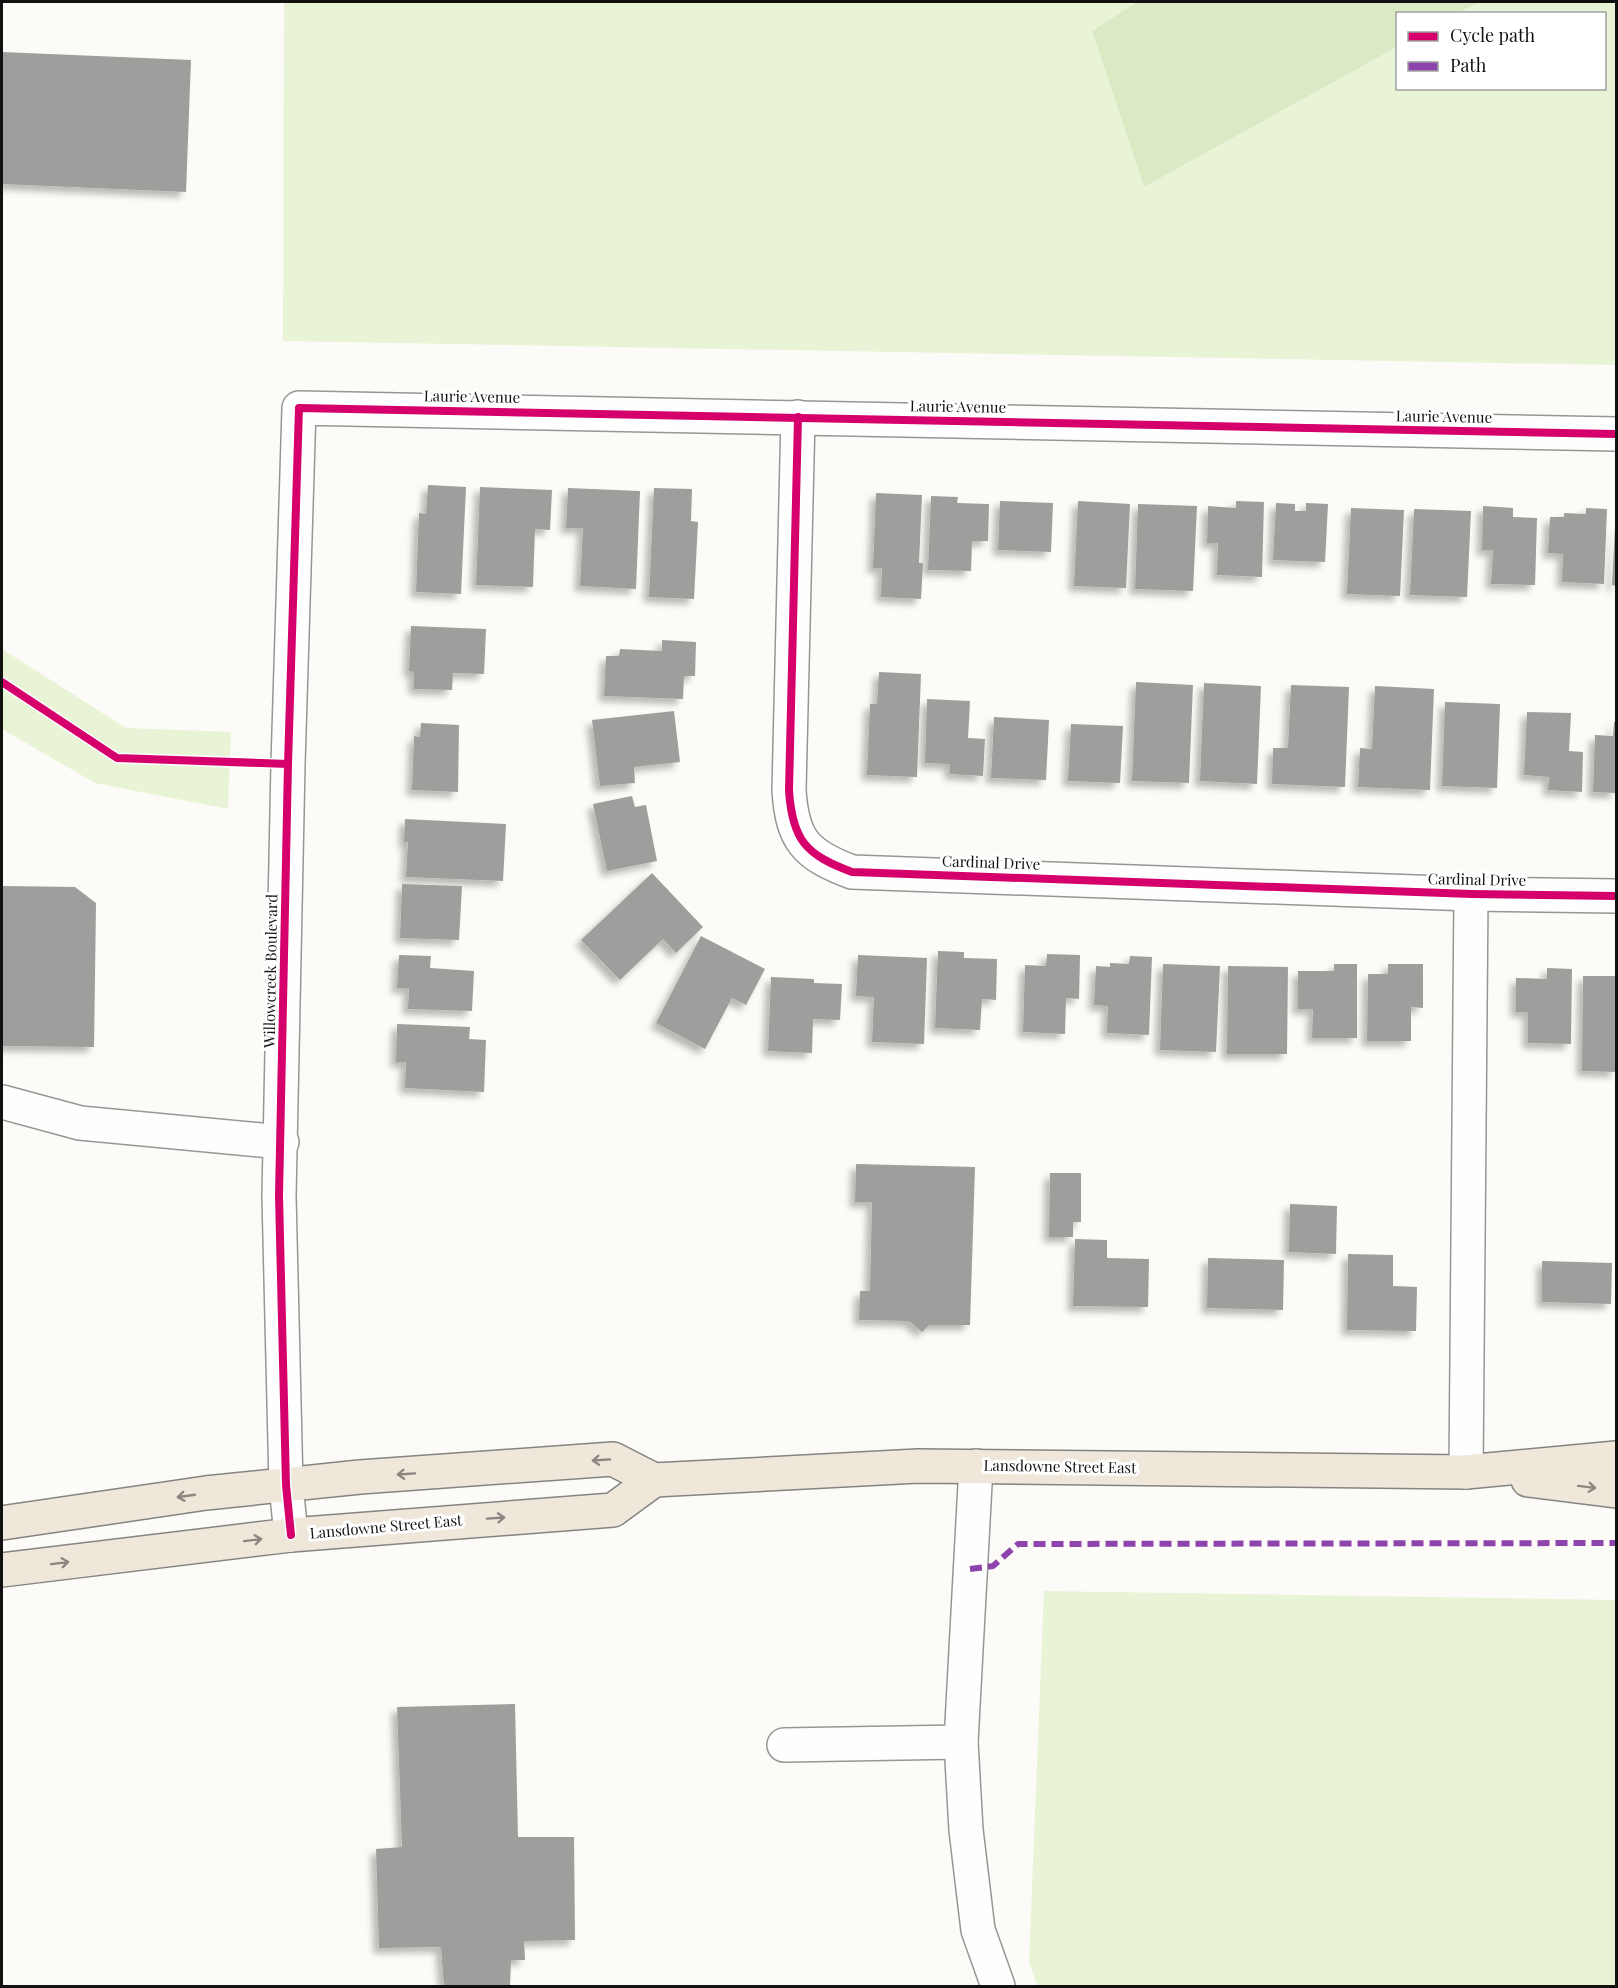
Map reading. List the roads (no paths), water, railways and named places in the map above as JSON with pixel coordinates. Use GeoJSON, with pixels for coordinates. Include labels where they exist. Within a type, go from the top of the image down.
{"type":"FeatureCollection","features":[{"type":"Feature","properties":{"kind":"main road","name":"Lansdowne Street East"},"geometry":{"type":"LineString","coordinates":[[2,1523],[206,1493],[360,1477],[613,1460],[654,1480],[918,1466],[1466,1472],[1617,1458]]}},
{"type":"Feature","properties":{"kind":"main road","name":"Lansdowne Street East"},"geometry":{"type":"LineString","coordinates":[[1466,1472],[1617,1491]]}},
{"type":"Feature","properties":{"kind":"main road","name":"Lansdowne Street East"},"geometry":{"type":"LineString","coordinates":[[2,1570],[291,1535],[613,1509],[654,1480]]}},
{"type":"Feature","properties":{"kind":"street","name":"Laurie Avenue"},"geometry":{"type":"LineString","coordinates":[[299,408],[1617,434]]}},
{"type":"Feature","properties":{"kind":"street","name":"Willowcreek Boulevard"},"geometry":{"type":"LineString","coordinates":[[291,1535],[286,1485],[279,1196],[282,1142],[288,764],[299,408]]}},
{"type":"Feature","properties":{"kind":"street","name":"Cardinal Drive"},"geometry":{"type":"LineString","coordinates":[[798,417],[789,790],[791,819],[803,842],[822,861],[852,872],[1471,894],[1617,896]]}},
{"type":"Feature","properties":{"kind":"street"},"geometry":{"type":"LineString","coordinates":[[1466,1472],[1471,894]]}},
{"type":"Feature","properties":{"kind":"street"},"geometry":{"type":"LineString","coordinates":[[2,1102],[80,1123],[282,1142]]}},
{"type":"Feature","properties":{"kind":"street"},"geometry":{"type":"LineString","coordinates":[[976,1466],[962,1742],[966,1830],[978,1930],[998,1986]]}},
{"type":"Feature","properties":{"kind":"street"},"geometry":{"type":"LineString","coordinates":[[784,1745],[962,1742]]}}]}
